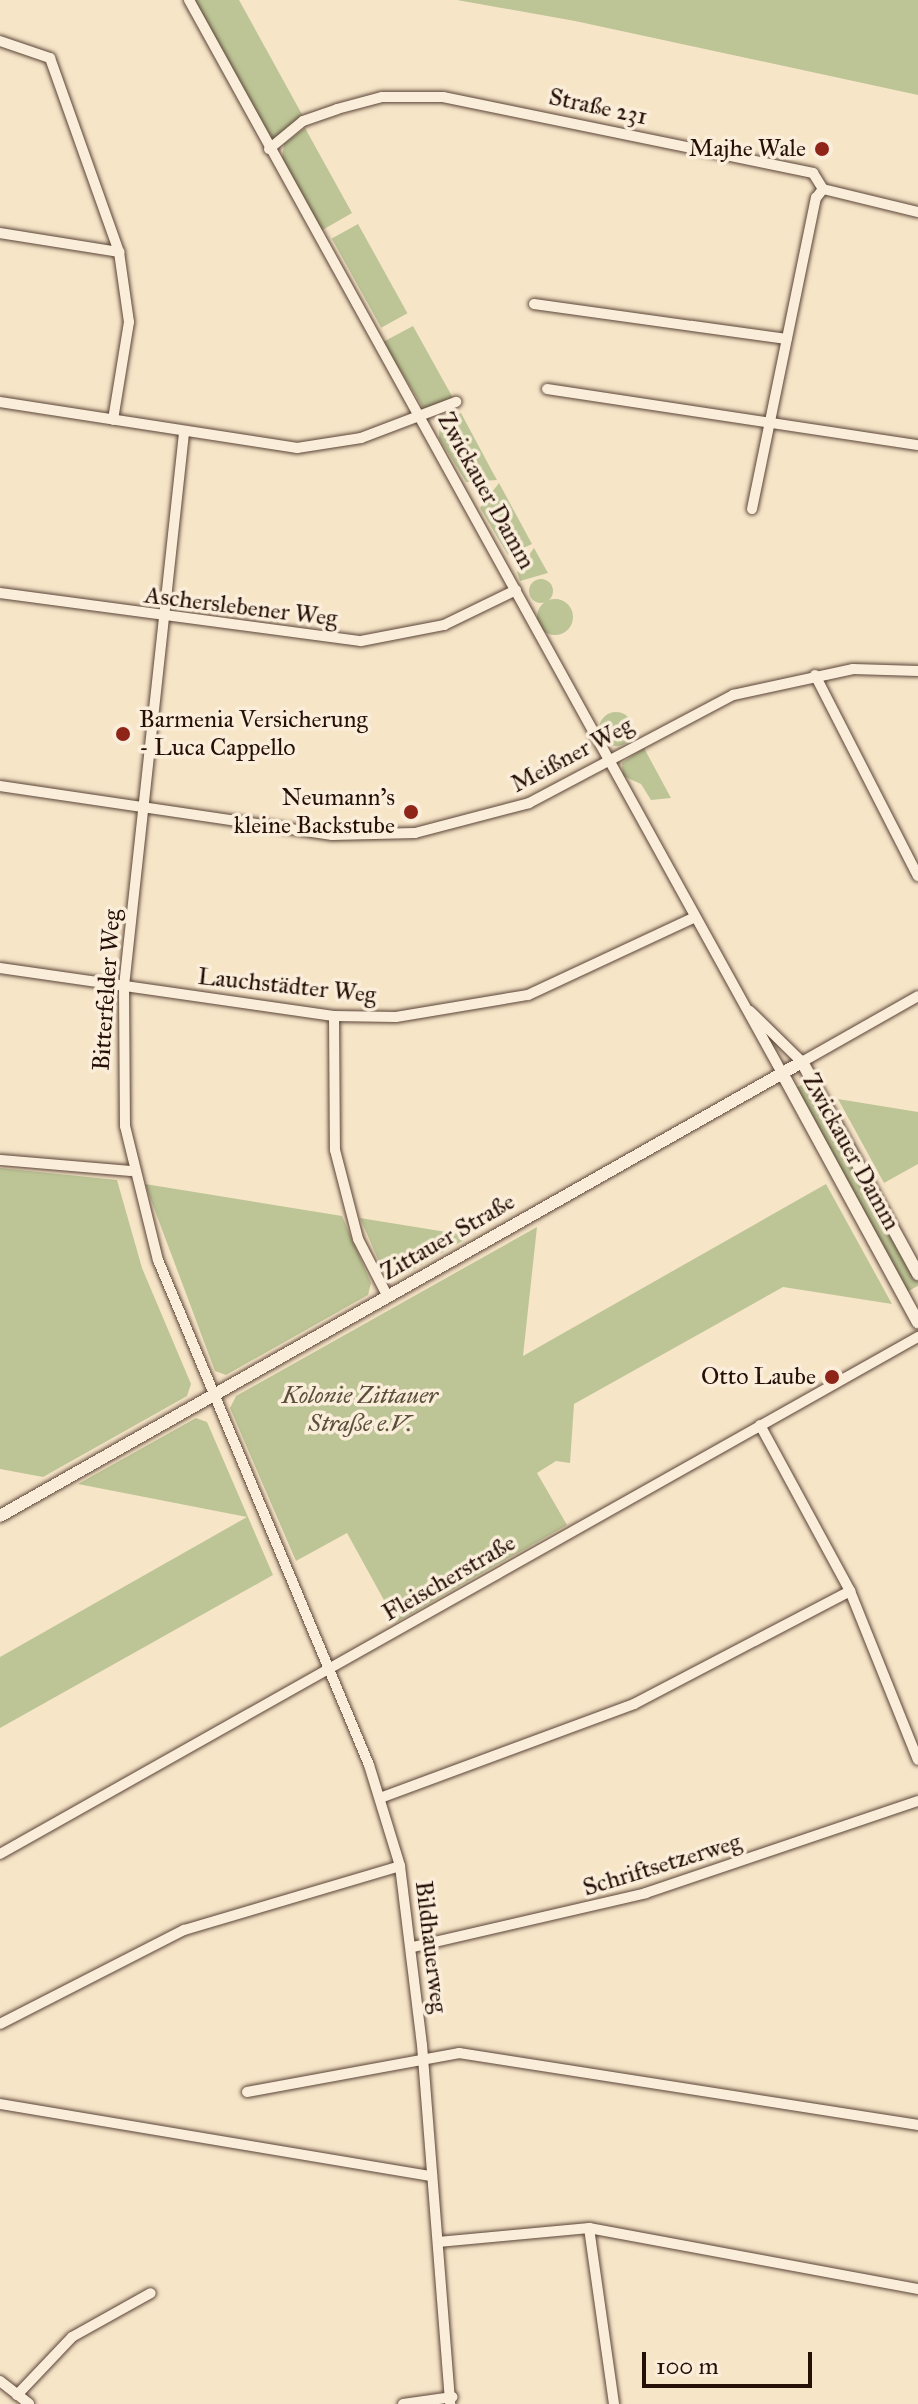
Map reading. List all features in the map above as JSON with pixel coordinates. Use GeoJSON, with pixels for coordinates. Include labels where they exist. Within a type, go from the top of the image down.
{"type":"FeatureCollection","features":[{"type":"Feature","properties":{"kind":"street","name":"Zwickauer Damm"},"geometry":{"type":"LineString","coordinates":[[189,0],[918,1322]]}},
{"type":"Feature","properties":{"kind":"street"},"geometry":{"type":"LineString","coordinates":[[0,41],[50,58],[119,252],[129,322],[113,420]]}},
{"type":"Feature","properties":{"kind":"street","name":"Straße 231"},"geometry":{"type":"LineString","coordinates":[[269,149],[314,117],[412,95],[813,173],[823,189],[918,212]]}},
{"type":"Feature","properties":{"kind":"street"},"geometry":{"type":"LineString","coordinates":[[752,509],[787,339],[823,189]]}},
{"type":"Feature","properties":{"kind":"street"},"geometry":{"type":"LineString","coordinates":[[0,233],[119,252]]}},
{"type":"Feature","properties":{"kind":"street"},"geometry":{"type":"LineString","coordinates":[[534,304],[787,339]]}},
{"type":"Feature","properties":{"kind":"street"},"geometry":{"type":"LineString","coordinates":[[547,389],[918,445]]}},
{"type":"Feature","properties":{"kind":"street"},"geometry":{"type":"LineString","coordinates":[[0,402],[184,433],[297,448],[421,419],[456,402]]}},
{"type":"Feature","properties":{"kind":"street","name":"Bitterfelder Weg"},"geometry":{"type":"LineString","coordinates":[[184,433],[124,986],[121,1078],[132,1171],[213,1396],[267,1526]]}},
{"type":"Feature","properties":{"kind":"street","name":"Ascherslebener Weg"},"geometry":{"type":"LineString","coordinates":[[0,593],[163,618],[361,641],[444,625],[516,590]]}},
{"type":"Feature","properties":{"kind":"street","name":"Meißner Weg"},"geometry":{"type":"LineString","coordinates":[[0,786],[332,835],[415,833],[497,815],[733,695],[815,675],[918,671]]}},
{"type":"Feature","properties":{"kind":"street"},"geometry":{"type":"LineString","coordinates":[[815,675],[918,876]]}},
{"type":"Feature","properties":{"kind":"street","name":"Lauchstädter Weg"},"geometry":{"type":"LineString","coordinates":[[0,968],[334,1016],[436,1014],[528,995],[695,917]]}},
{"type":"Feature","properties":{"kind":"street","name":"Zittauer Straße"},"geometry":{"type":"LineString","coordinates":[[0,1516],[918,996]]}},
{"type":"Feature","properties":{"kind":"street","name":"Zwickauer Damm"},"geometry":{"type":"LineString","coordinates":[[743,1005],[802,1062],[918,1274]]}},
{"type":"Feature","properties":{"kind":"street"},"geometry":{"type":"LineString","coordinates":[[334,1016],[335,1150],[358,1239],[388,1297]]}},
{"type":"Feature","properties":{"kind":"street"},"geometry":{"type":"LineString","coordinates":[[0,1160],[132,1171]]}},
{"type":"Feature","properties":{"kind":"street","name":"Fleischerstraße"},"geometry":{"type":"LineString","coordinates":[[0,1854],[918,1337]]}},
{"type":"Feature","properties":{"kind":"street"},"geometry":{"type":"LineString","coordinates":[[760,1425],[850,1591],[918,1760]]}},
{"type":"Feature","properties":{"kind":"street","name":"Bildhauerweg"},"geometry":{"type":"LineString","coordinates":[[267,1526],[380,1798],[400,1866],[413,1947],[424,2057],[453,2402]]}},
{"type":"Feature","properties":{"kind":"street"},"geometry":{"type":"LineString","coordinates":[[380,1798],[624,1708],[850,1591]]}},
{"type":"Feature","properties":{"kind":"street","name":"Schriftsetzerweg"},"geometry":{"type":"LineString","coordinates":[[413,1947],[646,1893],[918,1801]]}},
{"type":"Feature","properties":{"kind":"street"},"geometry":{"type":"LineString","coordinates":[[0,2024],[184,1930],[400,1866]]}},
{"type":"Feature","properties":{"kind":"street"},"geometry":{"type":"LineString","coordinates":[[247,2092],[424,2057],[477,2055],[918,2125]]}},
{"type":"Feature","properties":{"kind":"street"},"geometry":{"type":"LineString","coordinates":[[0,2104],[432,2176]]}},
{"type":"Feature","properties":{"kind":"street"},"geometry":{"type":"LineString","coordinates":[[589,2228],[614,2404]]}},
{"type":"Feature","properties":{"kind":"street"},"geometry":{"type":"LineString","coordinates":[[438,2242],[589,2228],[918,2289]]}},
{"type":"Feature","properties":{"kind":"street"},"geometry":{"type":"LineString","coordinates":[[17,2395],[72,2337],[151,2293]]}},
{"type":"Feature","properties":{"kind":"street"},"geometry":{"type":"LineString","coordinates":[[0,2381],[29,2404]]}},
{"type":"Feature","properties":{"kind":"street"},"geometry":{"type":"LineString","coordinates":[[403,2404],[453,2402]]}},
{"type":"Feature","properties":{"kind":"green space"},"geometry":{"type":"Polygon","coordinates":[[[193,0],[239,0],[304,118],[270,143],[193,0]]]}},
{"type":"Feature","properties":{"kind":"green space"},"geometry":{"type":"Polygon","coordinates":[[[457,0],[918,0],[918,95],[575,21],[457,0]]]}},
{"type":"Feature","properties":{"kind":"green space"},"geometry":{"type":"Polygon","coordinates":[[[305,128],[352,213],[319,232],[282,159],[284,144],[305,128]]]}},
{"type":"Feature","properties":{"kind":"green space"},"geometry":{"type":"Polygon","coordinates":[[[358,224],[407,313],[381,328],[332,239],[358,224]]]}},
{"type":"Feature","properties":{"kind":"green space"},"geometry":{"type":"Polygon","coordinates":[[[413,326],[453,398],[424,409],[383,342],[413,326]]]}},
{"type":"Feature","properties":{"kind":"green space"},"geometry":{"type":"Polygon","coordinates":[[[461,413],[497,480],[466,482],[439,438],[440,422],[461,413]]]}},
{"type":"Feature","properties":{"kind":"green space"},"geometry":{"type":"Polygon","coordinates":[[[499,483],[532,544],[508,555],[480,508],[499,483]]]}},
{"type":"Feature","properties":{"kind":"green space"},"geometry":{"type":"Polygon","coordinates":[[[534,548],[548,573],[520,581],[517,572],[534,548]]]}},
{"type":"Feature","properties":{"kind":"green space"},"geometry":{"type":"Polygon","coordinates":[[[541,579],[550,582],[553,591],[550,600],[541,603],[532,600],[529,591],[532,582],[541,579]]]}},
{"type":"Feature","properties":{"kind":"green space"},"geometry":{"type":"Polygon","coordinates":[[[555,599],[568,604],[573,617],[568,630],[555,635],[542,630],[537,617],[542,604],[555,599]]]}},
{"type":"Feature","properties":{"kind":"green space"},"geometry":{"type":"Polygon","coordinates":[[[616,712],[628,717],[633,729],[628,741],[616,746],[604,741],[599,729],[604,717],[616,712]]]}},
{"type":"Feature","properties":{"kind":"green space"},"geometry":{"type":"Polygon","coordinates":[[[644,748],[671,798],[651,800],[641,784],[623,776],[622,763],[644,748]]]}},
{"type":"Feature","properties":{"kind":"green space"},"geometry":{"type":"Polygon","coordinates":[[[807,1082],[918,1282],[918,1286],[908,1291],[796,1088],[807,1082]]]}},
{"type":"Feature","properties":{"kind":"green space"},"geometry":{"type":"Polygon","coordinates":[[[838,1099],[918,1112],[918,1164],[884,1183],[838,1099]]]}},
{"type":"Feature","properties":{"kind":"green space"},"geometry":{"type":"Polygon","coordinates":[[[0,1168],[117,1180],[142,1268],[191,1384],[187,1396],[43,1477],[0,1469],[0,1168]]]}},
{"type":"Feature","properties":{"kind":"green space","name":"Kolonie Zittauer Straße e.V."},"geometry":{"type":"Polygon","coordinates":[[[145,1184],[342,1216],[371,1283],[368,1295],[226,1375],[215,1371],[145,1184]]]}},
{"type":"Feature","properties":{"kind":"green space"},"geometry":{"type":"Polygon","coordinates":[[[826,1184],[892,1304],[783,1287],[574,1404],[570,1463],[556,1461],[537,1473],[567,1525],[396,1622],[347,1533],[296,1561],[230,1408],[236,1396],[537,1227],[523,1356],[826,1184]]]}},
{"type":"Feature","properties":{"kind":"green space"},"geometry":{"type":"Polygon","coordinates":[[[360,1218],[471,1236],[396,1279],[385,1275],[360,1218]]]}},
{"type":"Feature","properties":{"kind":"green space"},"geometry":{"type":"Polygon","coordinates":[[[196,1418],[207,1422],[273,1575],[0,1728],[0,1657],[247,1517],[78,1484],[196,1418]]]}},
{"type":"Feature","properties":{"kind":"place","name":"Majhe Wale"},"geometry":{"type":"Point","coordinates":[822,149]}},
{"type":"Feature","properties":{"kind":"place","name":"Barmenia Versicherung - Luca Cappello"},"geometry":{"type":"Point","coordinates":[123,734]}},
{"type":"Feature","properties":{"kind":"place","name":"Neumann's kleine Backstube"},"geometry":{"type":"Point","coordinates":[411,812]}},
{"type":"Feature","properties":{"kind":"place","name":"Otto Laube"},"geometry":{"type":"Point","coordinates":[832,1377]}}]}
